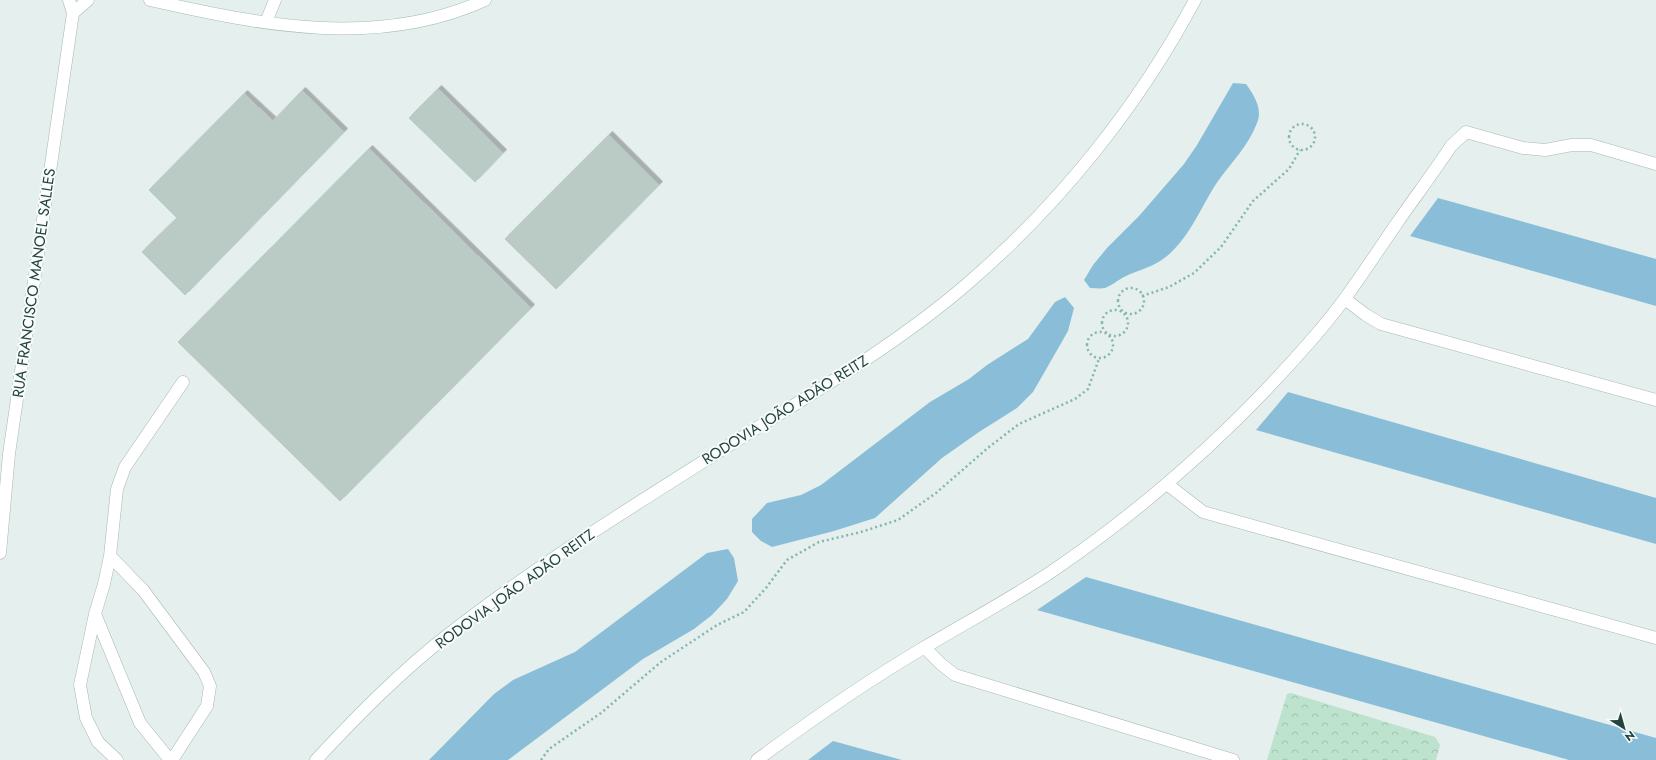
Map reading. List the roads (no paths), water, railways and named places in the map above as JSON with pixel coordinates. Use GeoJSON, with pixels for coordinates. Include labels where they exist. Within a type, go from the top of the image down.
{"type":"FeatureCollection","features":[{"type":"Feature","properties":{"kind":"street"},"geometry":{"type":"LineString","coordinates":[[69,0],[73,13],[88,0]]}},
{"type":"Feature","properties":{"kind":"street"},"geometry":{"type":"LineString","coordinates":[[150,0],[190,9],[307,28],[356,29],[404,25],[444,16],[485,0]]}},
{"type":"Feature","properties":{"kind":"street"},"geometry":{"type":"LineString","coordinates":[[266,22],[275,0]]}},
{"type":"Feature","properties":{"kind":"street","name":"RODOVIA JOÃO ADÃO REITZ"},"geometry":{"type":"LineString","coordinates":[[316,760],[351,722],[400,675],[448,635],[506,592],[566,550],[647,497],[883,349],[936,310],[968,283],[1019,236],[1059,194],[1105,137],[1141,89],[1180,28],[1195,0]]}},
{"type":"Feature","properties":{"kind":"street","name":"RUA FRANCISCO MANOEL SALLES"},"geometry":{"type":"LineString","coordinates":[[0,553],[5,453],[73,13]]}},
{"type":"Feature","properties":{"kind":"street"},"geometry":{"type":"LineString","coordinates":[[757,760],[800,728],[855,691],[924,647],[989,611],[1051,572],[1110,529],[1167,484],[1221,435],[1272,384],[1315,336],[1345,299],[1451,146],[1466,132],[1523,148],[1545,150],[1572,145],[1591,145],[1656,164]]}},
{"type":"Feature","properties":{"kind":"street"},"geometry":{"type":"LineString","coordinates":[[1345,299],[1381,324],[1656,400]]}},
{"type":"Feature","properties":{"kind":"street"},"geometry":{"type":"LineString","coordinates":[[116,760],[98,742],[86,718],[80,685],[95,614],[104,584],[110,556],[117,489],[125,467],[183,382]]}},
{"type":"Feature","properties":{"kind":"street"},"geometry":{"type":"LineString","coordinates":[[1167,484],[1203,512],[1656,638]]}},
{"type":"Feature","properties":{"kind":"street"},"geometry":{"type":"LineString","coordinates":[[95,614],[140,723],[171,760],[207,706],[210,686],[204,672],[143,590],[110,556]]}},
{"type":"Feature","properties":{"kind":"street"},"geometry":{"type":"LineString","coordinates":[[924,647],[941,664],[955,675],[1234,760]]}},
{"type":"Feature","properties":{"kind":"water"},"geometry":{"type":"Polygon","coordinates":[[[1233,83],[1246,84],[1257,102],[1259,118],[1249,139],[1218,181],[1183,239],[1167,256],[1157,263],[1124,277],[1105,288],[1090,288],[1084,280],[1093,265],[1107,248],[1139,216],[1184,164],[1197,145],[1233,83]]]}},
{"type":"Feature","properties":{"kind":"water"},"geometry":{"type":"Polygon","coordinates":[[[1438,198],[1656,259],[1656,306],[1410,236],[1438,198]]]}},
{"type":"Feature","properties":{"kind":"water"},"geometry":{"type":"Polygon","coordinates":[[[1065,297],[1074,308],[1068,331],[1033,392],[1017,408],[942,458],[875,518],[834,531],[772,547],[761,541],[752,532],[752,519],[767,503],[801,495],[821,485],[930,402],[969,379],[987,365],[1028,339],[1055,302],[1065,297]]]}},
{"type":"Feature","properties":{"kind":"water"},"geometry":{"type":"Polygon","coordinates":[[[1288,392],[1656,498],[1656,544],[1256,430],[1288,392]]]}},
{"type":"Feature","properties":{"kind":"water"},"geometry":{"type":"Polygon","coordinates":[[[728,549],[734,558],[738,581],[727,599],[712,615],[694,629],[643,659],[508,760],[429,760],[494,694],[513,680],[575,652],[707,553],[728,549]]]}},
{"type":"Feature","properties":{"kind":"water"},"geometry":{"type":"Polygon","coordinates":[[[1086,577],[1656,738],[1656,760],[1569,760],[1037,610],[1086,577]]]}},
{"type":"Feature","properties":{"kind":"water"},"geometry":{"type":"Polygon","coordinates":[[[833,741],[902,760],[808,760],[833,741]]]}}]}
